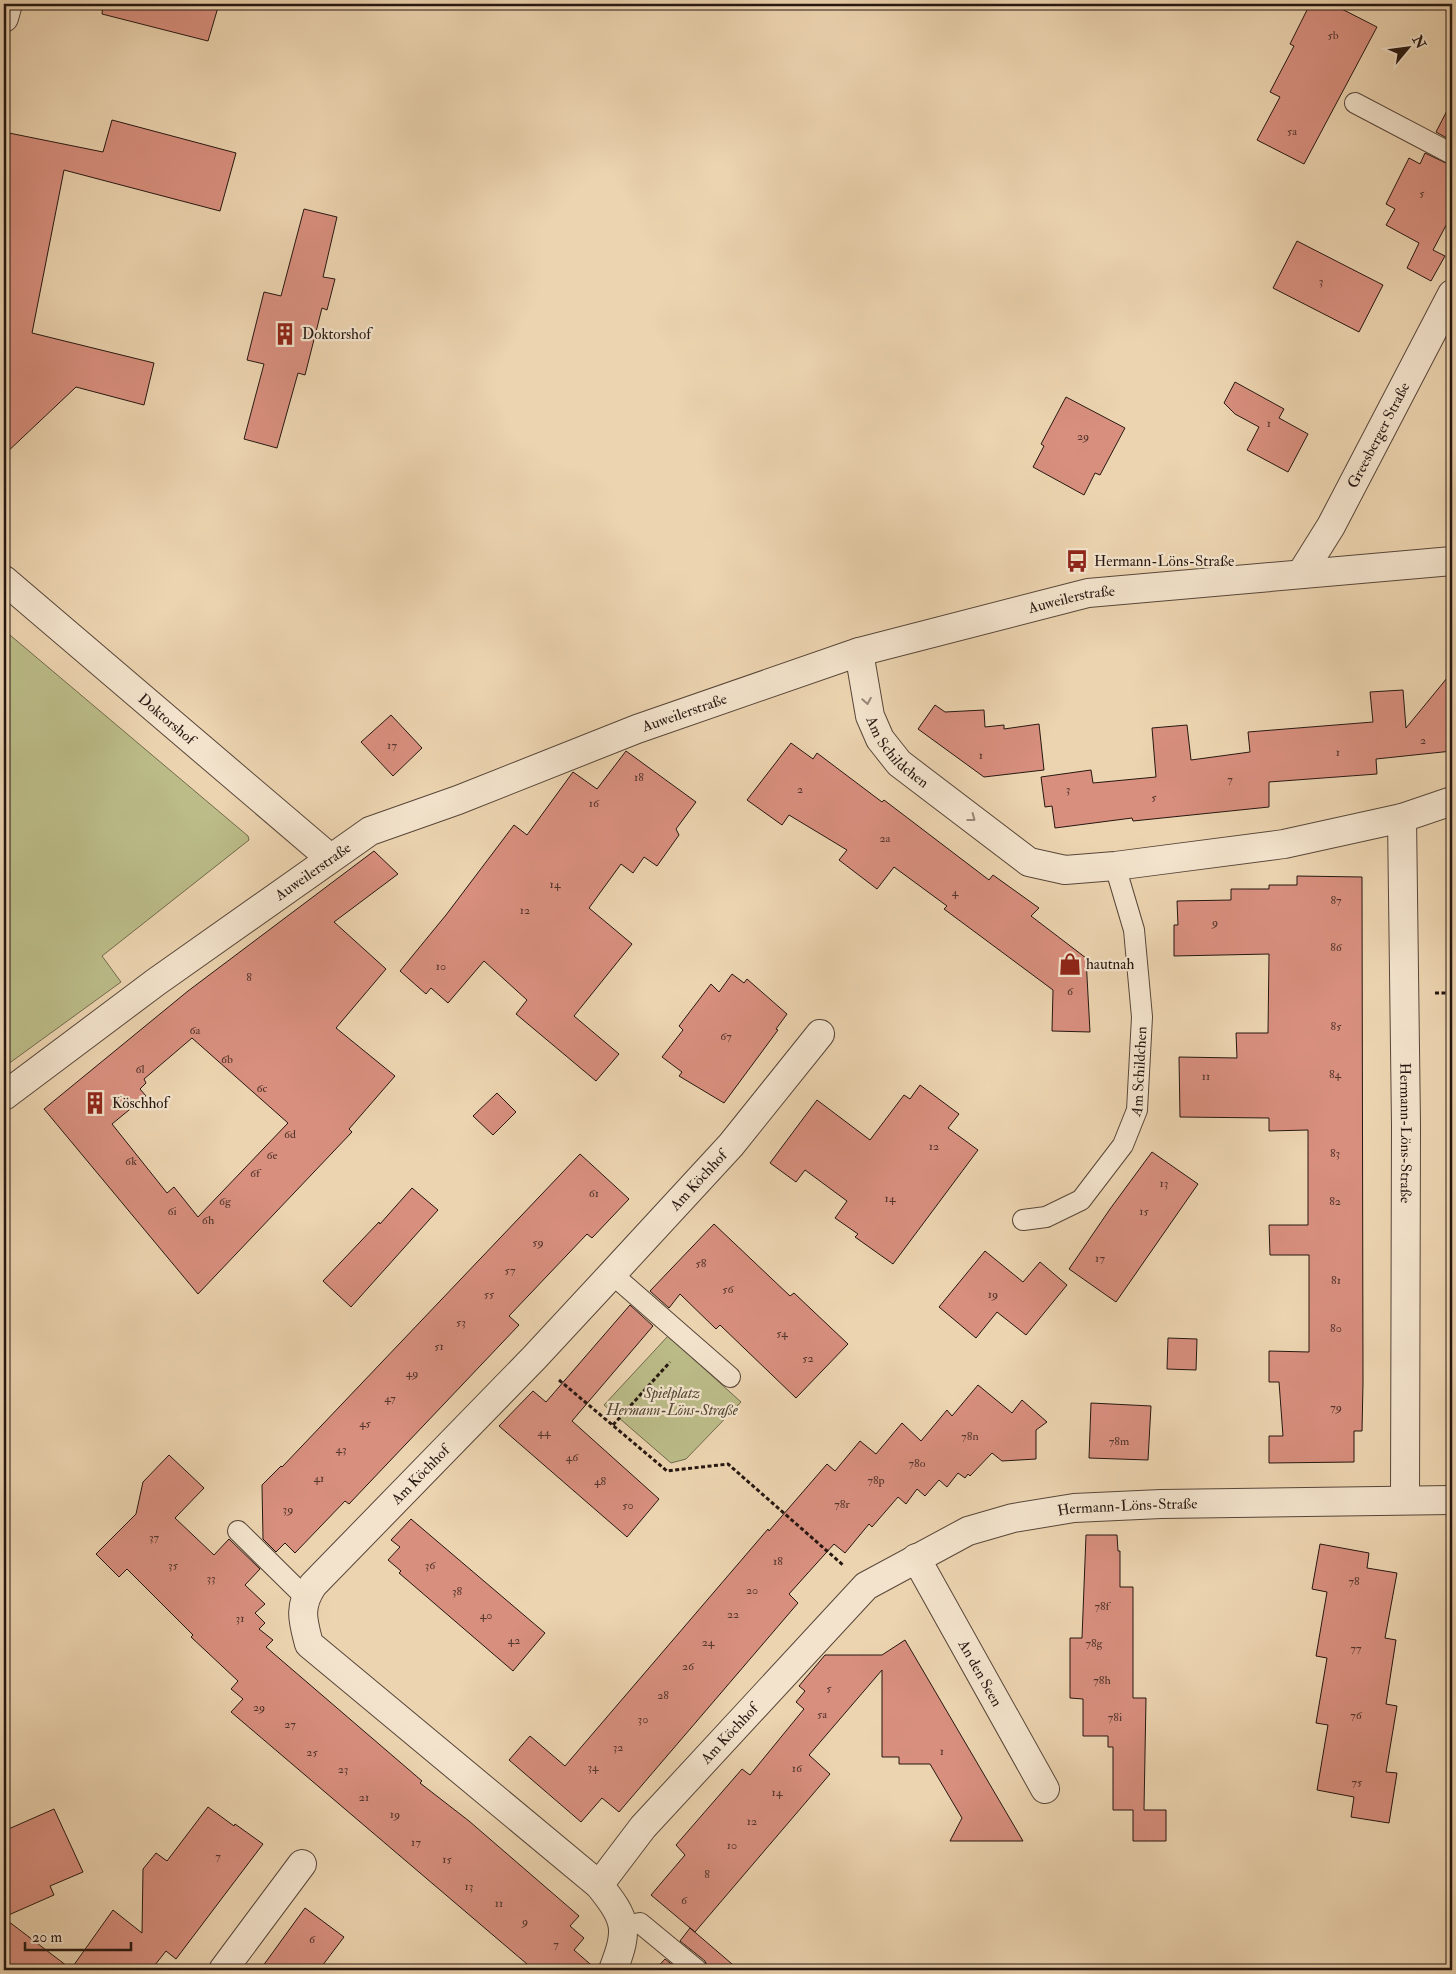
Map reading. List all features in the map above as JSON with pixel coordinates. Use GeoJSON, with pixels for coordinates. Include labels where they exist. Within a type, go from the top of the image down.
{"type":"FeatureCollection","features":[{"type":"Feature","properties":{"kind":"street"},"geometry":{"type":"LineString","coordinates":[[4,18],[8,4]]}},
{"type":"Feature","properties":{"kind":"street","name":"Greesberger Straße"},"geometry":{"type":"LineString","coordinates":[[1301,574],[1331,526],[1452,294]]}},
{"type":"Feature","properties":{"kind":"street","name":"Auweilerstraße"},"geometry":{"type":"LineString","coordinates":[[4,1096],[156,982],[370,831],[458,800],[637,729],[859,652],[1088,593],[1452,561]]}},
{"type":"Feature","properties":{"kind":"street","name":"Doktorshof"},"geometry":{"type":"LineString","coordinates":[[4,580],[330,858]]}},
{"type":"Feature","properties":{"kind":"street","name":"Am Schildchen"},"geometry":{"type":"LineString","coordinates":[[859,652],[870,716],[880,739],[894,757],[899,763],[1029,862],[1065,870],[1115,866],[1284,844],[1402,818]]}},
{"type":"Feature","properties":{"kind":"street"},"geometry":{"type":"LineString","coordinates":[[1402,818],[1452,801]]}},
{"type":"Feature","properties":{"kind":"street","name":"Hermann-Löns-Straße"},"geometry":{"type":"LineString","coordinates":[[1402,818],[1406,1125],[1405,1500]]}},
{"type":"Feature","properties":{"kind":"street","name":"Am Köchhof"},"geometry":{"type":"LineString","coordinates":[[305,1597],[312,1586],[534,1358],[612,1274],[730,1145],[820,1034]]}},
{"type":"Feature","properties":{"kind":"street","name":"Hermann-Löns-Straße"},"geometry":{"type":"LineString","coordinates":[[866,1586],[968,1531],[1013,1518],[1074,1508],[1160,1504],[1452,1500]]}},
{"type":"Feature","properties":{"kind":"street","name":"An den Seen"},"geometry":{"type":"LineString","coordinates":[[916,1558],[1045,1789]]}},
{"type":"Feature","properties":{"kind":"street","name":"Am Köchhof"},"geometry":{"type":"LineString","coordinates":[[599,1885],[643,1828],[866,1586]]}},
{"type":"Feature","properties":{"kind":"street"},"geometry":{"type":"LineString","coordinates":[[305,1597],[302,1617],[309,1644],[599,1885],[612,1902],[624,1926],[623,1946],[613,1970]]}},
{"type":"Feature","properties":{"kind":"street"},"geometry":{"type":"LineString","coordinates":[[223,1970],[302,1864]]}},
{"type":"Feature","properties":{"kind":"lane"},"geometry":{"type":"LineString","coordinates":[[1355,103],[1452,154]]}},
{"type":"Feature","properties":{"kind":"lane","name":"Am Schildchen"},"geometry":{"type":"LineString","coordinates":[[1023,1220],[1046,1217],[1081,1200],[1123,1145],[1137,1110],[1142,1017],[1134,930],[1115,866]]}},
{"type":"Feature","properties":{"kind":"lane"},"geometry":{"type":"LineString","coordinates":[[612,1274],[730,1377]]}},
{"type":"Feature","properties":{"kind":"lane"},"geometry":{"type":"LineString","coordinates":[[238,1531],[305,1597]]}},
{"type":"Feature","properties":{"kind":"lane"},"geometry":{"type":"LineString","coordinates":[[624,1926],[640,1923],[697,1970]]}},
{"type":"Feature","properties":{"kind":"path"},"geometry":{"type":"LineString","coordinates":[[613,1425],[690,1341]]}},
{"type":"Feature","properties":{"kind":"path"},"geometry":{"type":"LineString","coordinates":[[534,1358],[667,1471],[728,1464],[866,1586]]}},
{"type":"Feature","properties":{"kind":"green space"},"geometry":{"type":"Polygon","coordinates":[[[4,630],[248,836],[249,840],[102,956],[121,982],[4,1067],[4,630]]]}},
{"type":"Feature","properties":{"kind":"green space","name":"Spielplatz Hermann-Löns-Straße"},"geometry":{"type":"Polygon","coordinates":[[[668,1336],[741,1402],[686,1459],[671,1463],[604,1405],[668,1336]]]}},
{"type":"Feature","properties":{"kind":"building"},"geometry":{"type":"Polygon","coordinates":[[[103,4],[219,4],[208,41],[102,14],[103,4]]]}},
{"type":"Feature","properties":{"kind":"building"},"geometry":{"type":"Polygon","coordinates":[[[1310,4],[1332,4],[1377,27],[1304,164],[1257,140],[1280,97],[1270,92],[1294,46],[1290,44],[1310,4]]]}},
{"type":"Feature","properties":{"kind":"building"},"geometry":{"type":"Polygon","coordinates":[[[1452,101],[1452,141],[1436,132],[1452,101]]]}},
{"type":"Feature","properties":{"kind":"building"},"geometry":{"type":"Polygon","coordinates":[[[112,120],[236,153],[220,211],[64,170],[32,333],[154,363],[144,405],[76,387],[4,455],[4,132],[103,152],[112,120]]]}},
{"type":"Feature","properties":{"kind":"building"},"geometry":{"type":"Polygon","coordinates":[[[1425,153],[1452,166],[1452,214],[1433,250],[1445,256],[1431,281],[1407,268],[1419,243],[1386,225],[1395,209],[1386,204],[1409,158],[1420,164],[1425,153]]]}},
{"type":"Feature","properties":{"kind":"building"},"geometry":{"type":"Polygon","coordinates":[[[304,209],[337,217],[323,277],[335,279],[327,310],[322,308],[305,375],[298,373],[277,448],[244,439],[264,364],[247,360],[264,292],[281,296],[304,209]]]}},
{"type":"Feature","properties":{"kind":"building"},"geometry":{"type":"Polygon","coordinates":[[[1297,241],[1383,285],[1359,332],[1273,288],[1297,241]]]}},
{"type":"Feature","properties":{"kind":"building"},"geometry":{"type":"Polygon","coordinates":[[[1235,382],[1284,409],[1279,418],[1308,434],[1288,472],[1247,450],[1259,427],[1235,414],[1224,403],[1235,382]]]}},
{"type":"Feature","properties":{"kind":"building"},"geometry":{"type":"Polygon","coordinates":[[[1066,397],[1125,428],[1100,475],[1095,473],[1084,495],[1033,467],[1044,446],[1041,444],[1066,397]]]}},
{"type":"Feature","properties":{"kind":"building"},"geometry":{"type":"Polygon","coordinates":[[[1452,672],[1452,751],[1376,759],[1377,774],[1269,782],[1269,807],[1133,821],[1132,818],[1055,828],[1052,806],[1045,807],[1041,777],[1091,770],[1093,783],[1156,777],[1152,728],[1187,725],[1191,760],[1250,752],[1248,732],[1373,722],[1370,692],[1403,690],[1406,728],[1452,672]]]}},
{"type":"Feature","properties":{"kind":"building"},"geometry":{"type":"Polygon","coordinates":[[[935,705],[945,712],[984,710],[985,727],[1004,725],[1004,729],[1039,724],[1044,770],[984,777],[918,729],[935,705]]]}},
{"type":"Feature","properties":{"kind":"building"},"geometry":{"type":"Polygon","coordinates":[[[391,715],[422,748],[393,776],[361,742],[391,715]]]}},
{"type":"Feature","properties":{"kind":"building"},"geometry":{"type":"Polygon","coordinates":[[[791,743],[813,759],[817,753],[882,802],[884,800],[989,880],[993,875],[1039,908],[1031,916],[1086,958],[1090,1032],[1052,1031],[1053,990],[944,909],[947,906],[894,867],[877,889],[839,860],[847,850],[789,815],[782,825],[747,800],[791,743]]]}},
{"type":"Feature","properties":{"kind":"building"},"geometry":{"type":"Polygon","coordinates":[[[626,751],[696,802],[676,829],[679,835],[657,866],[644,857],[633,873],[621,864],[589,908],[632,944],[574,1016],[619,1054],[596,1081],[516,1014],[527,1000],[484,961],[448,1003],[431,988],[426,994],[400,971],[446,915],[514,825],[527,835],[573,772],[597,789],[626,751]]]}},
{"type":"Feature","properties":{"kind":"building"},"geometry":{"type":"Polygon","coordinates":[[[374,851],[398,874],[334,922],[386,969],[336,1028],[395,1076],[349,1129],[352,1132],[198,1294],[44,1109],[188,991],[374,851]],[[192,1038],[144,1079],[146,1083],[140,1089],[146,1096],[112,1124],[167,1193],[174,1187],[198,1217],[288,1123],[192,1038]]]}},
{"type":"Feature","properties":{"kind":"building"},"geometry":{"type":"Polygon","coordinates":[[[1297,876],[1362,877],[1363,1383],[1362,1431],[1354,1431],[1354,1462],[1269,1463],[1269,1436],[1283,1436],[1279,1382],[1269,1382],[1269,1351],[1309,1352],[1309,1255],[1270,1255],[1269,1225],[1308,1225],[1308,1130],[1269,1131],[1269,1118],[1180,1117],[1179,1057],[1237,1058],[1236,1033],[1268,1033],[1269,954],[1174,956],[1174,925],[1178,925],[1177,901],[1231,900],[1231,889],[1269,889],[1269,885],[1297,885],[1297,876]]]}},
{"type":"Feature","properties":{"kind":"building"},"geometry":{"type":"Polygon","coordinates":[[[732,974],[744,983],[747,979],[787,1014],[776,1029],[778,1030],[724,1103],[679,1076],[682,1072],[662,1057],[683,1030],[679,1026],[711,984],[719,992],[732,974]]]}},
{"type":"Feature","properties":{"kind":"building"},"geometry":{"type":"Polygon","coordinates":[[[920,1085],[959,1114],[948,1128],[978,1150],[893,1264],[855,1237],[858,1234],[835,1218],[847,1201],[805,1170],[796,1182],[770,1163],[817,1100],[870,1140],[904,1095],[910,1099],[920,1085]]]}},
{"type":"Feature","properties":{"kind":"building"},"geometry":{"type":"Polygon","coordinates":[[[497,1093],[516,1112],[493,1135],[473,1116],[497,1093]]]}},
{"type":"Feature","properties":{"kind":"building"},"geometry":{"type":"Polygon","coordinates":[[[1152,1152],[1198,1184],[1116,1302],[1069,1269],[1152,1152]]]}},
{"type":"Feature","properties":{"kind":"building"},"geometry":{"type":"Polygon","coordinates":[[[580,1154],[629,1199],[592,1238],[587,1234],[509,1316],[519,1325],[349,1504],[345,1501],[295,1553],[285,1543],[276,1552],[263,1539],[262,1485],[282,1467],[580,1154]]]}},
{"type":"Feature","properties":{"kind":"building"},"geometry":{"type":"Polygon","coordinates":[[[412,1188],[438,1210],[351,1307],[323,1281],[379,1222],[380,1224],[412,1188]]]}},
{"type":"Feature","properties":{"kind":"building"},"geometry":{"type":"Polygon","coordinates":[[[714,1224],[790,1296],[794,1293],[848,1344],[796,1398],[720,1325],[716,1329],[680,1294],[669,1308],[650,1291],[714,1224]]]}},
{"type":"Feature","properties":{"kind":"building"},"geometry":{"type":"Polygon","coordinates":[[[985,1251],[1023,1282],[1040,1262],[1067,1285],[1026,1335],[997,1312],[976,1338],[939,1307],[985,1251]]]}},
{"type":"Feature","properties":{"kind":"building"},"geometry":{"type":"Polygon","coordinates":[[[630,1305],[653,1326],[572,1421],[659,1499],[627,1537],[499,1426],[533,1391],[546,1402],[630,1305]]]}},
{"type":"Feature","properties":{"kind":"building"},"geometry":{"type":"Polygon","coordinates":[[[1168,1338],[1197,1339],[1196,1370],[1167,1369],[1168,1338]]]}},
{"type":"Feature","properties":{"kind":"building"},"geometry":{"type":"Polygon","coordinates":[[[978,1385],[1012,1413],[1022,1400],[1047,1422],[1036,1430],[1036,1459],[1002,1461],[992,1453],[970,1476],[968,1474],[965,1478],[958,1473],[947,1487],[939,1480],[925,1496],[917,1489],[906,1504],[898,1497],[872,1527],[869,1524],[845,1553],[834,1544],[789,1594],[798,1603],[619,1812],[602,1798],[581,1822],[509,1760],[530,1736],[565,1766],[768,1529],[769,1531],[827,1464],[835,1471],[860,1441],[876,1454],[902,1423],[921,1441],[947,1410],[952,1416],[978,1385]]]}},
{"type":"Feature","properties":{"kind":"building"},"geometry":{"type":"Polygon","coordinates":[[[1091,1403],[1151,1406],[1148,1460],[1089,1458],[1091,1403]]]}},
{"type":"Feature","properties":{"kind":"building"},"geometry":{"type":"Polygon","coordinates":[[[169,1455],[204,1488],[175,1518],[214,1555],[229,1539],[260,1569],[245,1585],[265,1604],[255,1613],[265,1623],[259,1629],[273,1640],[266,1647],[422,1781],[420,1783],[469,1821],[579,1916],[570,1926],[584,1938],[574,1950],[597,1970],[534,1970],[231,1712],[243,1699],[231,1689],[238,1681],[191,1637],[193,1635],[127,1569],[119,1577],[96,1554],[136,1514],[143,1482],[169,1455]]]}},
{"type":"Feature","properties":{"kind":"building"},"geometry":{"type":"Polygon","coordinates":[[[411,1519],[545,1633],[513,1671],[399,1573],[401,1571],[388,1560],[400,1547],[391,1540],[411,1519]]]}},
{"type":"Feature","properties":{"kind":"building"},"geometry":{"type":"Polygon","coordinates":[[[1086,1535],[1117,1535],[1118,1551],[1120,1551],[1120,1587],[1133,1587],[1133,1698],[1146,1698],[1144,1810],[1166,1810],[1166,1841],[1133,1841],[1133,1810],[1113,1810],[1113,1747],[1108,1747],[1108,1736],[1083,1736],[1083,1699],[1070,1698],[1070,1638],[1082,1638],[1086,1535]]]}},
{"type":"Feature","properties":{"kind":"building"},"geometry":{"type":"Polygon","coordinates":[[[1320,1544],[1369,1553],[1367,1568],[1397,1573],[1385,1638],[1396,1640],[1386,1704],[1397,1706],[1386,1772],[1397,1773],[1389,1823],[1351,1817],[1354,1797],[1317,1790],[1328,1725],[1316,1723],[1327,1658],[1316,1656],[1327,1592],[1312,1589],[1320,1544]]]}},
{"type":"Feature","properties":{"kind":"building"},"geometry":{"type":"Polygon","coordinates":[[[905,1640],[1023,1841],[950,1841],[962,1818],[930,1764],[899,1764],[899,1757],[882,1757],[882,1670],[809,1755],[830,1774],[695,1932],[651,1895],[685,1855],[676,1845],[742,1769],[750,1775],[804,1709],[796,1702],[805,1691],[799,1686],[825,1655],[882,1655],[905,1640]]]}},
{"type":"Feature","properties":{"kind":"building"},"geometry":{"type":"Polygon","coordinates":[[[208,1807],[263,1844],[176,1959],[166,1951],[151,1970],[4,1970],[4,1918],[71,1969],[113,1910],[142,1933],[143,1869],[156,1853],[167,1861],[208,1807]]]}},
{"type":"Feature","properties":{"kind":"building"},"geometry":{"type":"Polygon","coordinates":[[[54,1809],[83,1872],[50,1886],[54,1895],[4,1917],[4,1831],[54,1809]]]}},
{"type":"Feature","properties":{"kind":"building"},"geometry":{"type":"Polygon","coordinates":[[[305,1908],[344,1937],[319,1970],[260,1970],[305,1908]]]}},
{"type":"Feature","properties":{"kind":"building"},"geometry":{"type":"Polygon","coordinates":[[[690,1928],[739,1970],[709,1970],[705,1961],[680,1941],[690,1928]]]}},
{"type":"Feature","properties":{"kind":"building"},"geometry":{"type":"Polygon","coordinates":[[[665,1959],[679,1970],[655,1970],[665,1959]]]}},
{"type":"Feature","properties":{"kind":"place","name":"Doktorshof"},"geometry":{"type":"Point","coordinates":[285,334]}},
{"type":"Feature","properties":{"kind":"place","name":"Hermann-Löns-Straße"},"geometry":{"type":"Point","coordinates":[1077,561]}},
{"type":"Feature","properties":{"kind":"place","name":"hautnah"},"geometry":{"type":"Point","coordinates":[1070,964]}},
{"type":"Feature","properties":{"kind":"place","name":"Köschhof"},"geometry":{"type":"Point","coordinates":[95,1103]}}]}
